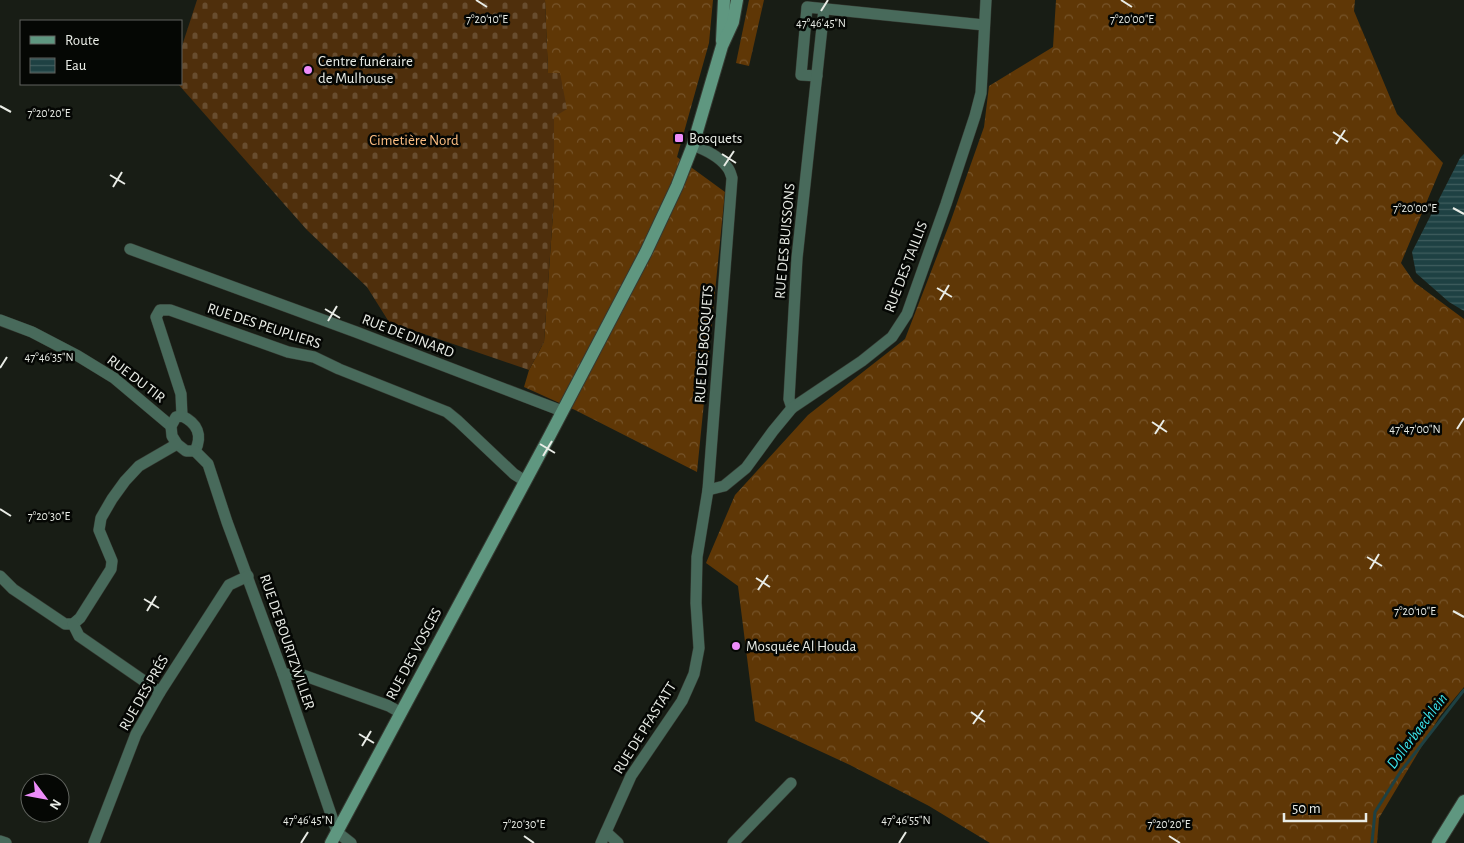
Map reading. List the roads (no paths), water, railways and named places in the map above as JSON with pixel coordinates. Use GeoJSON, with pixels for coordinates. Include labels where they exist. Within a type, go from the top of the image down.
{"type":"FeatureCollection","features":[{"type":"Feature","properties":{"kind":"main road"},"geometry":{"type":"LineString","coordinates":[[722,46],[724,0]]}},
{"type":"Feature","properties":{"kind":"main road"},"geometry":{"type":"LineString","coordinates":[[722,46],[733,22],[737,0]]}},
{"type":"Feature","properties":{"kind":"main road","name":"RUE DES VOSGES"},"geometry":{"type":"LineString","coordinates":[[334,837],[646,252],[677,186],[693,145],[722,46]]}},
{"type":"Feature","properties":{"kind":"main road"},"geometry":{"type":"LineString","coordinates":[[1438,843],[1464,801]]}},
{"type":"Feature","properties":{"kind":"street","name":"RUE DES TAILLIS"},"geometry":{"type":"LineString","coordinates":[[708,490],[724,486],[746,468],[772,431],[792,408],[862,361],[892,337],[907,314],[946,204],[981,93],[986,0]]}},
{"type":"Feature","properties":{"kind":"street"},"geometry":{"type":"LineString","coordinates":[[818,76],[801,75],[807,7],[984,25]]}},
{"type":"Feature","properties":{"kind":"street","name":"RUE DES BUISSONS"},"geometry":{"type":"LineString","coordinates":[[792,408],[789,399],[797,258],[824,9]]}},
{"type":"Feature","properties":{"kind":"street","name":"RUE DES BOSQUETS"},"geometry":{"type":"LineString","coordinates":[[693,145],[718,158],[728,168],[732,178],[708,490],[697,564]]}},
{"type":"Feature","properties":{"kind":"street","name":"RUE DE DINARD"},"geometry":{"type":"LineString","coordinates":[[130,249],[356,332],[562,412]]}},
{"type":"Feature","properties":{"kind":"street","name":"RUE DES PEUPLIERS"},"geometry":{"type":"LineString","coordinates":[[182,416],[181,394],[156,317],[160,310],[170,310],[288,352],[314,356],[339,369],[447,412],[514,474],[525,481]]}},
{"type":"Feature","properties":{"kind":"street","name":"RUE DU TIR"},"geometry":{"type":"LineString","coordinates":[[0,320],[32,332],[78,356],[114,378],[171,426]]}},
{"type":"Feature","properties":{"kind":"street"},"geometry":{"type":"LineString","coordinates":[[182,416],[192,421],[197,430],[199,443],[195,450],[186,451],[177,444],[172,436],[171,426],[176,417],[182,416]]}},
{"type":"Feature","properties":{"kind":"street"},"geometry":{"type":"LineString","coordinates":[[0,576],[14,589],[65,624],[73,624],[80,618],[111,570],[112,560],[99,530],[101,518],[125,481],[139,466],[177,444]]}},
{"type":"Feature","properties":{"kind":"street","name":"RUE DE BOURTZWILLER"},"geometry":{"type":"LineString","coordinates":[[195,450],[208,464],[227,522],[283,674],[334,837]]}},
{"type":"Feature","properties":{"kind":"street","name":"RUE DE PFASTATT"},"geometry":{"type":"LineString","coordinates":[[603,838],[631,776],[682,701],[694,674],[699,648],[696,603],[697,564]]}},
{"type":"Feature","properties":{"kind":"street","name":"RUE DES PRÉS"},"geometry":{"type":"LineString","coordinates":[[94,843],[136,734],[160,692],[228,585],[248,576]]}},
{"type":"Feature","properties":{"kind":"street"},"geometry":{"type":"LineString","coordinates":[[73,624],[79,636],[160,692]]}},
{"type":"Feature","properties":{"kind":"street"},"geometry":{"type":"LineString","coordinates":[[283,674],[300,674],[389,706],[401,713]]}},
{"type":"Feature","properties":{"kind":"street"},"geometry":{"type":"LineString","coordinates":[[733,843],[791,783]]}},
{"type":"Feature","properties":{"kind":"street"},"geometry":{"type":"LineString","coordinates":[[334,837],[351,843]]}},
{"type":"Feature","properties":{"kind":"street"},"geometry":{"type":"LineString","coordinates":[[603,838],[618,843]]}},
{"type":"Feature","properties":{"kind":"street"},"geometry":{"type":"LineString","coordinates":[[0,841],[6,843]]}},
{"type":"Feature","properties":{"kind":"water"},"geometry":{"type":"Polygon","coordinates":[[[1464,154],[1464,311],[1449,302],[1416,273],[1412,252],[1460,158],[1464,154]]]}},
{"type":"Feature","properties":{"kind":"waterway","name":"Dollerbaechlein"},"geometry":{"type":"LineString","coordinates":[[1372,843],[1375,812],[1401,771],[1464,690]]}},
{"type":"Feature","properties":{"kind":"place","name":"Centre funéraire de Mulhouse"},"geometry":{"type":"Point","coordinates":[308,70]}},
{"type":"Feature","properties":{"kind":"place","name":"Bosquets"},"geometry":{"type":"Point","coordinates":[679,138]}},
{"type":"Feature","properties":{"kind":"place","name":"Mosquée Al Houda"},"geometry":{"type":"Point","coordinates":[736,646]}},
{"type":"Feature","properties":{"kind":"park label","name":"Cimetière Nord"},"geometry":{"type":"Point","coordinates":[414,140]}}]}
